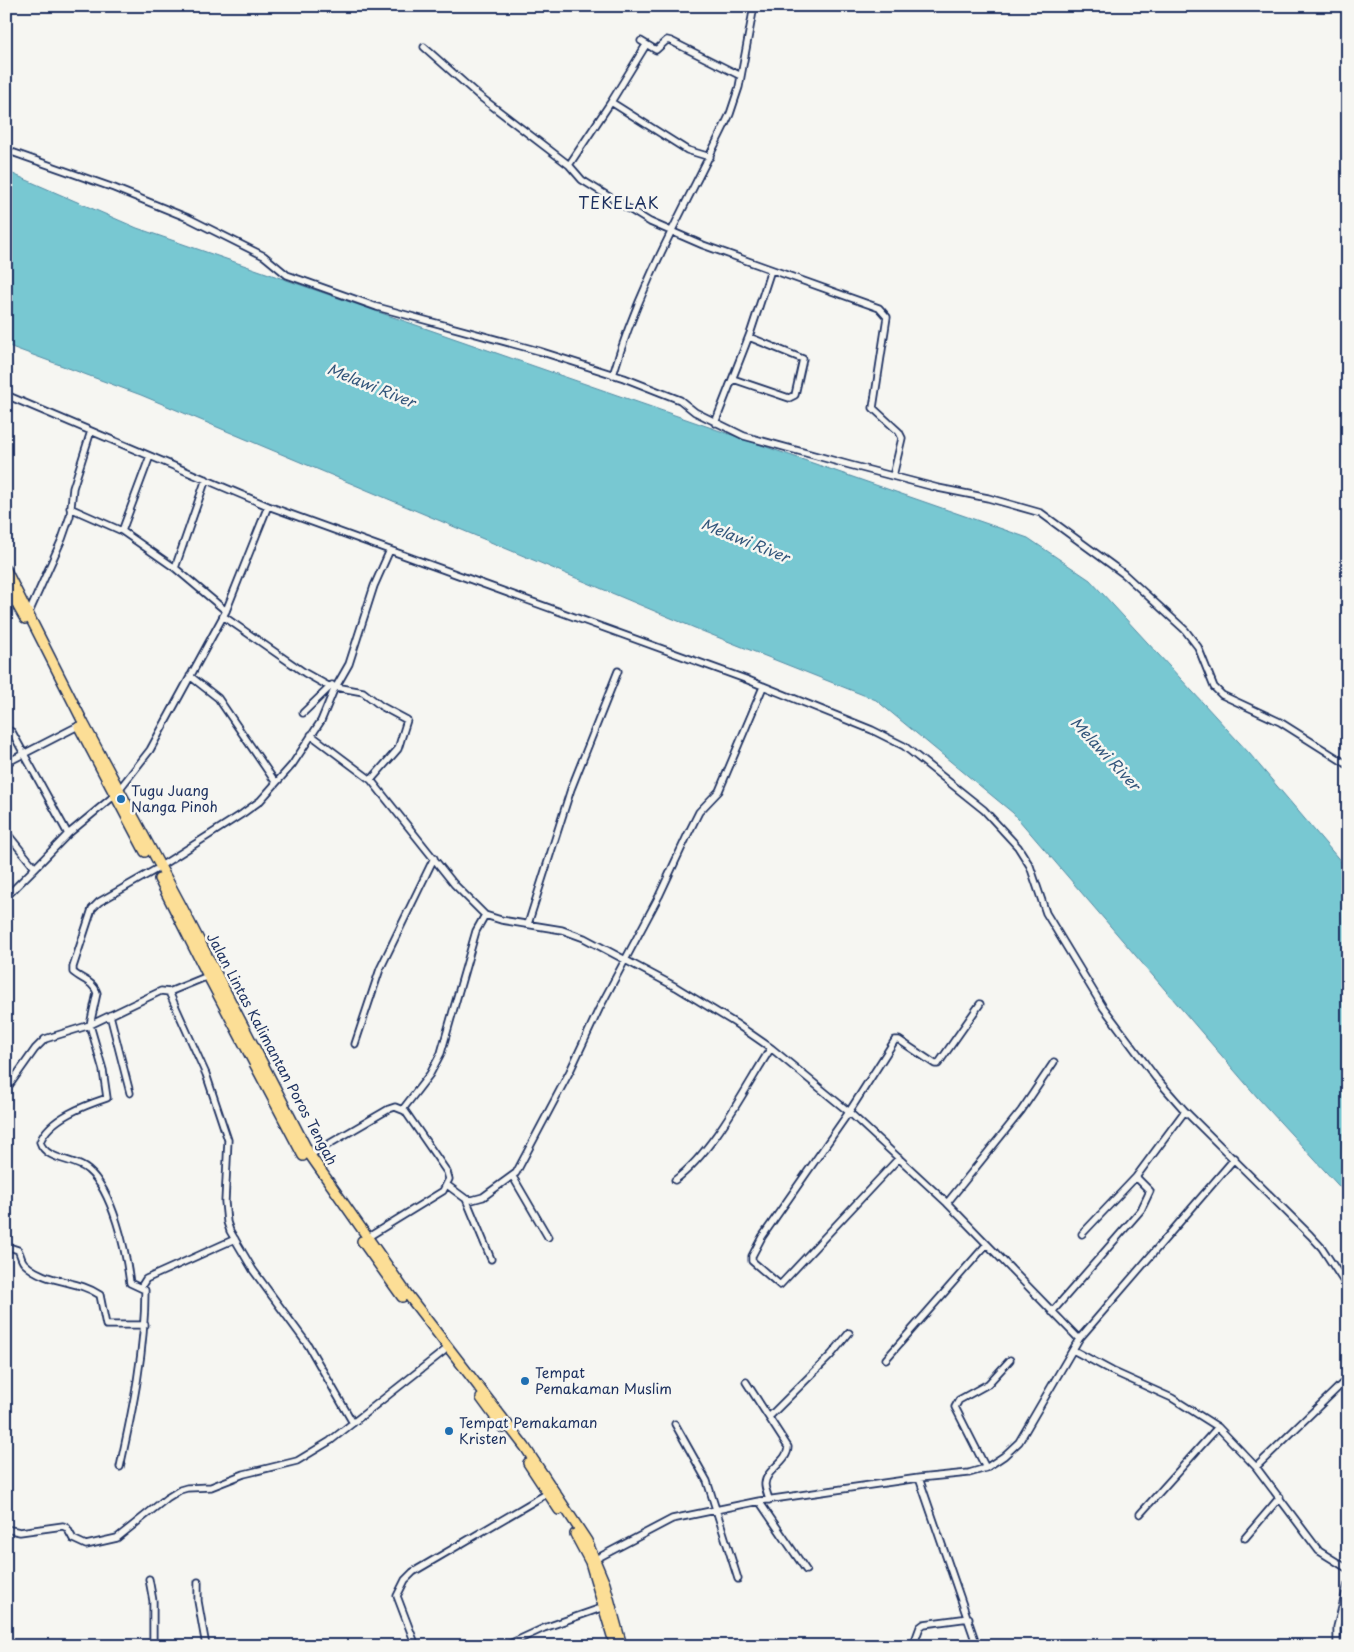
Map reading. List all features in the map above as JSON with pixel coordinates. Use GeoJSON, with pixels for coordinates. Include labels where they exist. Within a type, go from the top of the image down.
{"type":"FeatureCollection","features":[{"type":"Feature","properties":{"kind":"main road","name":"Jalan Lintas Kalimantan Poros Tengah"},"geometry":{"type":"LineString","coordinates":[[6,570],[78,726],[117,793]]}},
{"type":"Feature","properties":{"kind":"main road","name":"Jalan Lintas Kalimantan Poros Tengah"},"geometry":{"type":"LineString","coordinates":[[6,585],[27,616],[117,793],[310,1155],[364,1239],[525,1448],[586,1542],[622,1646]]}},
{"type":"Feature","properties":{"kind":"main road","name":"Jalan Lintas Kalimantan Poros Tengah"},"geometry":{"type":"LineString","coordinates":[[157,868],[208,976],[305,1158],[444,1351],[520,1451],[593,1561],[615,1646]]}},
{"type":"Feature","properties":{"kind":"street"},"geometry":{"type":"LineString","coordinates":[[613,375],[623,338],[646,285],[730,114],[741,76],[754,6]]}},
{"type":"Feature","properties":{"kind":"street"},"geometry":{"type":"LineString","coordinates":[[569,165],[611,102],[643,43],[657,50],[669,40],[741,76]]}},
{"type":"Feature","properties":{"kind":"street"},"geometry":{"type":"LineString","coordinates":[[424,46],[478,95],[569,165],[582,180],[650,222],[771,270],[879,308],[887,317],[873,408],[899,432],[902,438],[893,476]]}},
{"type":"Feature","properties":{"kind":"street"},"geometry":{"type":"LineString","coordinates":[[611,102],[687,150],[710,157]]}},
{"type":"Feature","properties":{"kind":"street"},"geometry":{"type":"LineString","coordinates":[[6,150],[188,218],[264,256],[287,275],[377,307],[539,351],[613,375],[680,400],[695,412],[744,436],[1041,513],[1124,574],[1185,630],[1198,648],[1214,687],[1222,695],[1280,722],[1348,765]]}},
{"type":"Feature","properties":{"kind":"street"},"geometry":{"type":"LineString","coordinates":[[715,423],[733,379],[771,270]]}},
{"type":"Feature","properties":{"kind":"street"},"geometry":{"type":"LineString","coordinates":[[733,379],[789,398],[794,395],[804,362],[802,357],[748,337]]}},
{"type":"Feature","properties":{"kind":"street"},"geometry":{"type":"LineString","coordinates":[[6,395],[268,506],[764,687],[872,730],[904,746],[956,786],[998,824],[1030,866],[1046,912],[1104,1007],[1156,1078],[1185,1110],[1322,1248],[1348,1288]]}},
{"type":"Feature","properties":{"kind":"street"},"geometry":{"type":"LineString","coordinates":[[27,616],[52,566],[70,516],[72,488],[91,431]]}},
{"type":"Feature","properties":{"kind":"street"},"geometry":{"type":"LineString","coordinates":[[122,531],[150,456]]}},
{"type":"Feature","properties":{"kind":"street"},"geometry":{"type":"LineString","coordinates":[[175,568],[206,479]]}},
{"type":"Feature","properties":{"kind":"street"},"geometry":{"type":"LineString","coordinates":[[6,897],[68,834],[117,793],[150,750],[225,613],[268,506]]}},
{"type":"Feature","properties":{"kind":"street"},"geometry":{"type":"LineString","coordinates":[[70,508],[122,531],[175,568],[225,613],[305,673],[331,689],[363,692],[381,706],[407,720],[398,749],[371,780]]}},
{"type":"Feature","properties":{"kind":"street"},"geometry":{"type":"LineString","coordinates":[[303,713],[331,689],[342,676],[354,650],[374,586],[390,550]]}},
{"type":"Feature","properties":{"kind":"street"},"geometry":{"type":"LineString","coordinates":[[528,924],[571,789],[618,670]]}},
{"type":"Feature","properties":{"kind":"street"},"geometry":{"type":"LineString","coordinates":[[190,676],[218,698],[276,783]]}},
{"type":"Feature","properties":{"kind":"street"},"geometry":{"type":"LineString","coordinates":[[466,1199],[484,1196],[513,1177],[546,1119],[599,1009],[627,959],[700,812],[719,791],[732,766],[764,687]]}},
{"type":"Feature","properties":{"kind":"street"},"geometry":{"type":"LineString","coordinates":[[120,1467],[140,1375],[145,1325],[145,1290],[130,1283],[114,1216],[104,1191],[96,1179],[84,1166],[51,1154],[40,1142],[57,1122],[76,1109],[107,1098],[103,1070],[90,1025],[97,993],[92,983],[73,972],[73,967],[88,918],[99,902],[157,868],[260,801],[292,765],[321,721],[331,689]]}},
{"type":"Feature","properties":{"kind":"street"},"geometry":{"type":"LineString","coordinates":[[6,763],[78,726]]}},
{"type":"Feature","properties":{"kind":"street"},"geometry":{"type":"LineString","coordinates":[[6,729],[12,732],[68,834]]}},
{"type":"Feature","properties":{"kind":"street"},"geometry":{"type":"LineString","coordinates":[[312,735],[371,780],[466,898],[485,915],[562,930],[627,959],[735,1023],[771,1048],[849,1112],[947,1203],[1079,1339]]}},
{"type":"Feature","properties":{"kind":"street"},"geometry":{"type":"LineString","coordinates":[[6,832],[35,868]]}},
{"type":"Feature","properties":{"kind":"street"},"geometry":{"type":"LineString","coordinates":[[355,1044],[380,968],[434,858]]}},
{"type":"Feature","properties":{"kind":"street"},"geometry":{"type":"LineString","coordinates":[[403,1109],[430,1074],[441,1053],[476,931],[485,915]]}},
{"type":"Feature","properties":{"kind":"street"},"geometry":{"type":"LineString","coordinates":[[6,1090],[35,1049],[45,1039],[90,1025],[161,990],[169,992],[208,976]]}},
{"type":"Feature","properties":{"kind":"street"},"geometry":{"type":"LineString","coordinates":[[169,992],[206,1074],[228,1140],[225,1202],[227,1222],[253,1270],[308,1345],[353,1423]]}},
{"type":"Feature","properties":{"kind":"street"},"geometry":{"type":"LineString","coordinates":[[899,1158],[820,1245],[782,1283],[778,1285],[752,1261],[752,1256],[762,1237],[849,1112],[895,1040],[899,1040],[935,1064],[938,1064],[980,1004]]}},
{"type":"Feature","properties":{"kind":"street"},"geometry":{"type":"LineString","coordinates":[[110,1015],[130,1093]]}},
{"type":"Feature","properties":{"kind":"street"},"geometry":{"type":"LineString","coordinates":[[675,1180],[690,1167],[712,1141],[771,1048]]}},
{"type":"Feature","properties":{"kind":"street"},"geometry":{"type":"LineString","coordinates":[[947,1203],[1021,1111],[1054,1062]]}},
{"type":"Feature","properties":{"kind":"street"},"geometry":{"type":"LineString","coordinates":[[310,1155],[388,1109],[395,1107],[403,1109],[447,1172],[449,1179],[443,1191],[364,1239]]}},
{"type":"Feature","properties":{"kind":"street"},"geometry":{"type":"LineString","coordinates":[[1082,1234],[1136,1177],[1185,1110]]}},
{"type":"Feature","properties":{"kind":"street"},"geometry":{"type":"LineString","coordinates":[[593,1561],[672,1519],[759,1501],[919,1478],[969,1473],[986,1468],[1004,1456],[1019,1442],[1079,1339],[1234,1158]]}},
{"type":"Feature","properties":{"kind":"street"},"geometry":{"type":"LineString","coordinates":[[513,1177],[548,1237]]}},
{"type":"Feature","properties":{"kind":"street"},"geometry":{"type":"LineString","coordinates":[[1052,1312],[1141,1210],[1150,1191],[1136,1177]]}},
{"type":"Feature","properties":{"kind":"street"},"geometry":{"type":"LineString","coordinates":[[447,1185],[466,1199],[491,1259]]}},
{"type":"Feature","properties":{"kind":"street"},"geometry":{"type":"LineString","coordinates":[[141,1287],[146,1279],[235,1239]]}},
{"type":"Feature","properties":{"kind":"street"},"geometry":{"type":"LineString","coordinates":[[886,1359],[986,1245]]}},
{"type":"Feature","properties":{"kind":"street"},"geometry":{"type":"LineString","coordinates":[[6,1246],[18,1250],[24,1263],[42,1275],[90,1289],[100,1295],[106,1325],[145,1325]]}},
{"type":"Feature","properties":{"kind":"street"},"geometry":{"type":"LineString","coordinates":[[769,1417],[831,1355],[849,1333]]}},
{"type":"Feature","properties":{"kind":"street"},"geometry":{"type":"LineString","coordinates":[[1073,1350],[1112,1371],[1172,1398],[1218,1427],[1256,1467],[1319,1551],[1348,1569]]}},
{"type":"Feature","properties":{"kind":"street"},"geometry":{"type":"LineString","coordinates":[[6,1529],[20,1532],[63,1526],[67,1528],[72,1539],[86,1545],[117,1538],[167,1498],[180,1490],[211,1487],[244,1474],[297,1461],[330,1441],[444,1351]]}},
{"type":"Feature","properties":{"kind":"street"},"geometry":{"type":"LineString","coordinates":[[986,1468],[955,1407],[959,1400],[988,1384],[1010,1360]]}},
{"type":"Feature","properties":{"kind":"street"},"geometry":{"type":"LineString","coordinates":[[1256,1467],[1348,1378]]}},
{"type":"Feature","properties":{"kind":"street"},"geometry":{"type":"LineString","coordinates":[[746,1382],[788,1447],[787,1454],[768,1477],[765,1484],[769,1500]]}},
{"type":"Feature","properties":{"kind":"street"},"geometry":{"type":"LineString","coordinates":[[675,1424],[707,1482],[738,1578]]}},
{"type":"Feature","properties":{"kind":"street"},"geometry":{"type":"LineString","coordinates":[[1140,1514],[1218,1427]]}},
{"type":"Feature","properties":{"kind":"street"},"geometry":{"type":"LineString","coordinates":[[919,1478],[969,1618],[977,1646]]}},
{"type":"Feature","properties":{"kind":"street"},"geometry":{"type":"LineString","coordinates":[[416,1646],[397,1596],[405,1580],[472,1537],[548,1494]]}},
{"type":"Feature","properties":{"kind":"street"},"geometry":{"type":"LineString","coordinates":[[1246,1538],[1280,1497]]}},
{"type":"Feature","properties":{"kind":"street"},"geometry":{"type":"LineString","coordinates":[[759,1501],[806,1570]]}},
{"type":"Feature","properties":{"kind":"street"},"geometry":{"type":"LineString","coordinates":[[149,1579],[153,1601],[153,1646]]}},
{"type":"Feature","properties":{"kind":"street"},"geometry":{"type":"LineString","coordinates":[[198,1582],[198,1601],[206,1646]]}},
{"type":"Feature","properties":{"kind":"street"},"geometry":{"type":"LineString","coordinates":[[1337,1646],[1337,1627],[1348,1584]]}},
{"type":"Feature","properties":{"kind":"street"},"geometry":{"type":"LineString","coordinates":[[504,1646],[544,1628],[604,1607]]}},
{"type":"Feature","properties":{"kind":"street"},"geometry":{"type":"LineString","coordinates":[[913,1646],[920,1627],[924,1624],[969,1618]]}},
{"type":"Feature","properties":{"kind":"water","name":"Melawi River"},"geometry":{"type":"Polygon","coordinates":[[[6,171],[137,228],[1028,538],[1090,580],[1249,753],[1348,870],[1348,1196],[1258,1098],[1013,813],[876,700],[702,631],[141,395],[6,345],[6,171]]]}},
{"type":"Feature","properties":{"kind":"place","name":"Tugu Juang Nanga Pinoh"},"geometry":{"type":"Point","coordinates":[121,799]}},
{"type":"Feature","properties":{"kind":"place","name":"Tempat Pemakaman Muslim"},"geometry":{"type":"Point","coordinates":[525,1381]}},
{"type":"Feature","properties":{"kind":"place","name":"Tempat Pemakaman Kristen"},"geometry":{"type":"Point","coordinates":[449,1431]}},
{"type":"Feature","properties":{"kind":"district","name":"TEKELAK"},"geometry":{"type":"Point","coordinates":[619,203]}}]}
